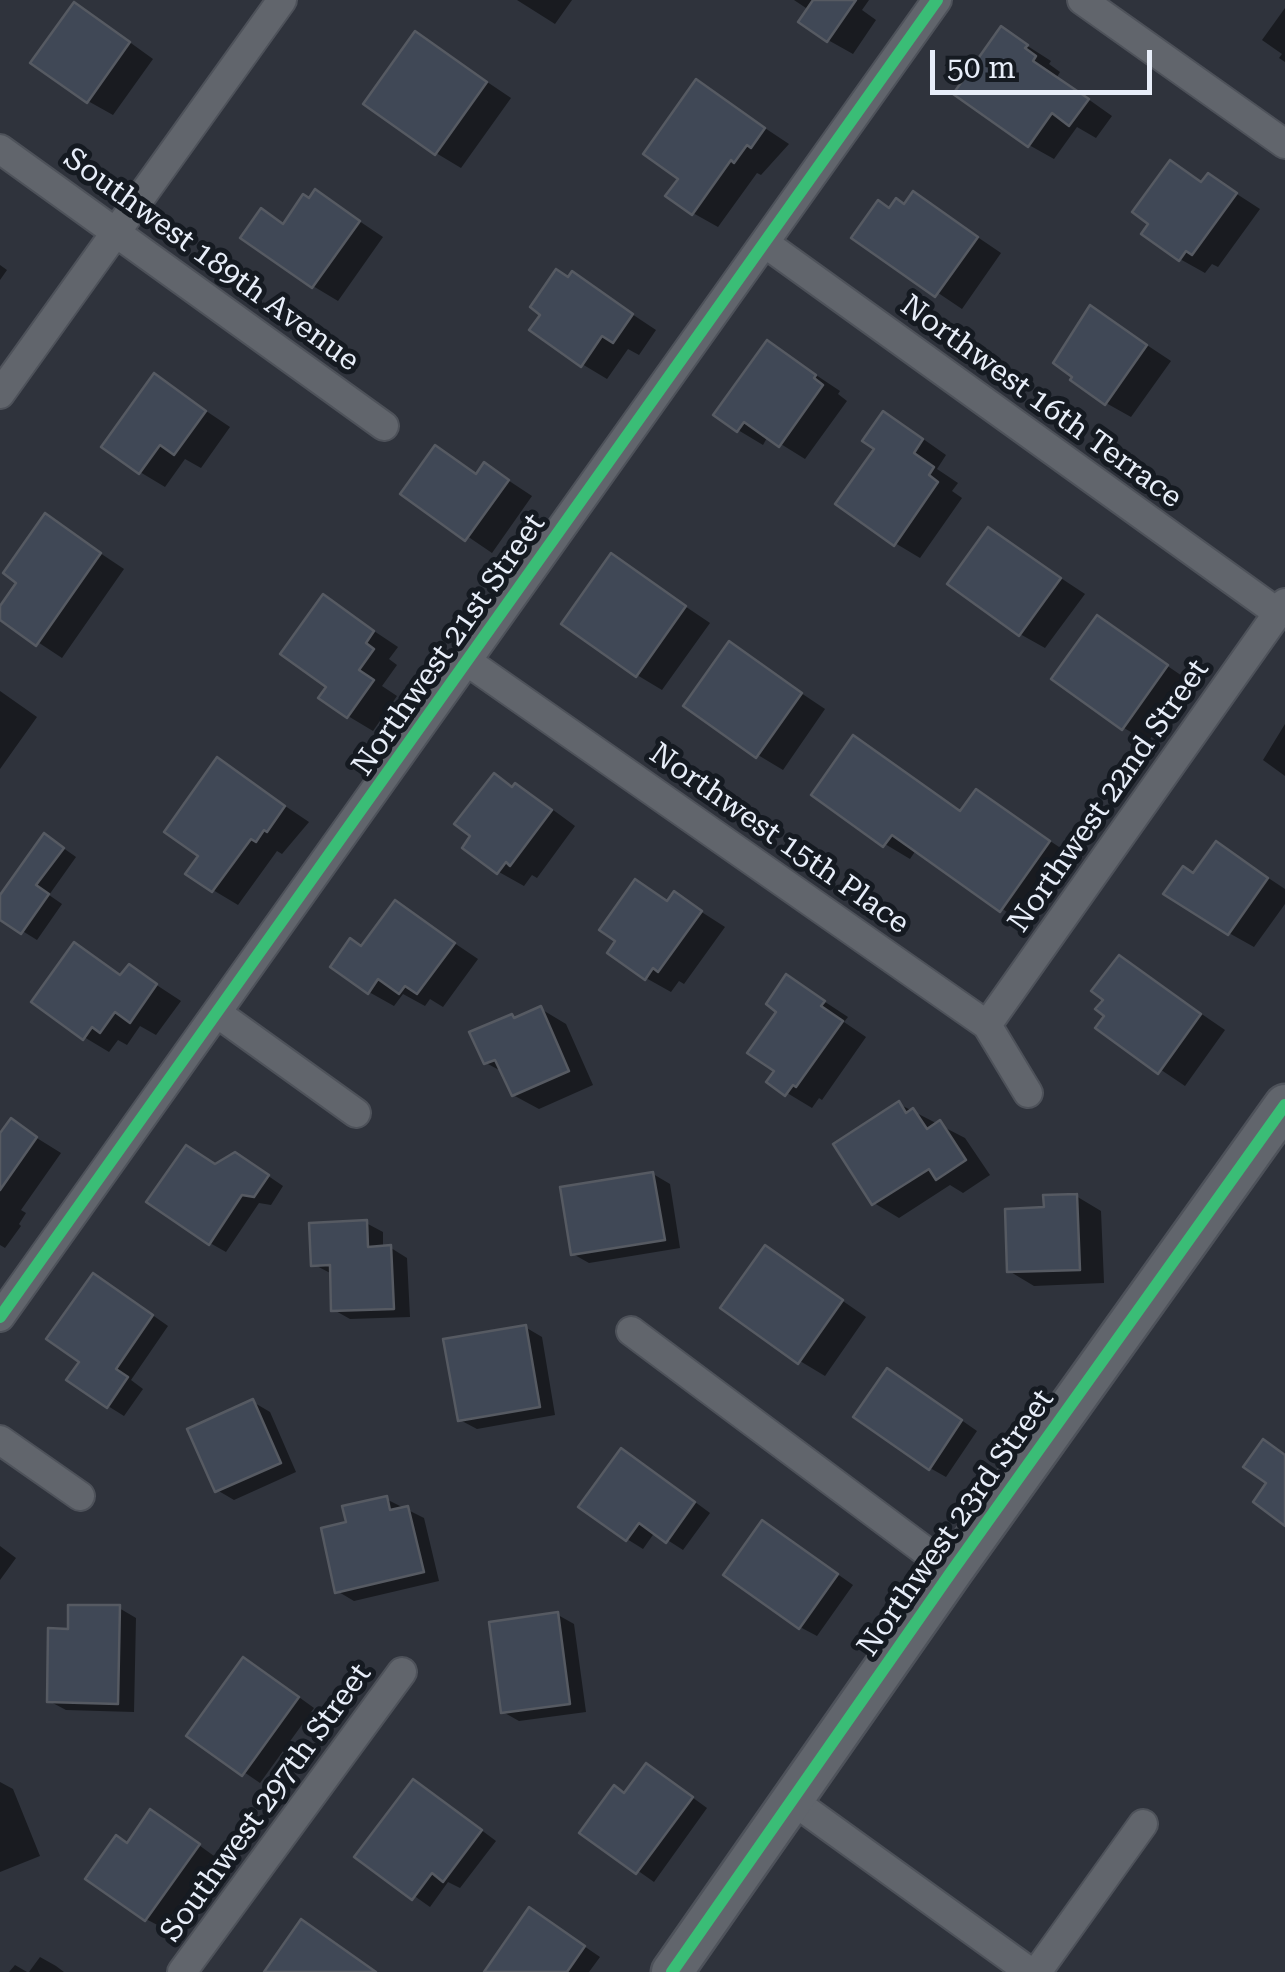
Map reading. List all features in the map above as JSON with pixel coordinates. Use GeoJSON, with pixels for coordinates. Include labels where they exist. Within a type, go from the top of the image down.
{"type":"FeatureCollection","features":[{"type":"Feature","properties":{"kind":"street"},"geometry":{"type":"LineString","coordinates":[[0,394],[282,0]]}},
{"type":"Feature","properties":{"kind":"street","name":"Northwest 21st Street"},"geometry":{"type":"LineString","coordinates":[[0,1317],[937,0]]}},
{"type":"Feature","properties":{"kind":"street"},"geometry":{"type":"LineString","coordinates":[[1082,0],[1285,144]]}},
{"type":"Feature","properties":{"kind":"street","name":"Southwest 189th Avenue"},"geometry":{"type":"LineString","coordinates":[[0,148],[384,426]]}},
{"type":"Feature","properties":{"kind":"street","name":"Northwest 16th Terrace"},"geometry":{"type":"LineString","coordinates":[[766,244],[1282,608]]}},
{"type":"Feature","properties":{"kind":"street","name":"Northwest 22nd Street"},"geometry":{"type":"LineString","coordinates":[[987,1025],[1282,608]]}},
{"type":"Feature","properties":{"kind":"street","name":"Northwest 15th Place"},"geometry":{"type":"LineString","coordinates":[[468,662],[987,1025],[1028,1093]]}},
{"type":"Feature","properties":{"kind":"street"},"geometry":{"type":"LineString","coordinates":[[217,1014],[356,1112]]}},
{"type":"Feature","properties":{"kind":"street","name":"Northwest 23rd Street"},"geometry":{"type":"LineString","coordinates":[[672,1972],[1285,1105]]}},
{"type":"Feature","properties":{"kind":"street"},"geometry":{"type":"LineString","coordinates":[[631,1331],[952,1571]]}},
{"type":"Feature","properties":{"kind":"street"},"geometry":{"type":"LineString","coordinates":[[0,1440],[80,1496]]}},
{"type":"Feature","properties":{"kind":"street","name":"Southwest 297th Street"},"geometry":{"type":"LineString","coordinates":[[182,1972],[402,1672]]}},
{"type":"Feature","properties":{"kind":"street"},"geometry":{"type":"LineString","coordinates":[[792,1800],[1034,1972],[1143,1824]]}},
{"type":"Feature","properties":{"kind":"building"},"geometry":{"type":"Polygon","coordinates":[[[813,0],[856,0],[827,42],[798,22],[813,0]]]}},
{"type":"Feature","properties":{"kind":"building"},"geometry":{"type":"Polygon","coordinates":[[[74,2],[130,42],[87,103],[30,63],[74,2]]]}},
{"type":"Feature","properties":{"kind":"building"},"geometry":{"type":"Polygon","coordinates":[[[1001,26],[1028,45],[1025,48],[1036,56],[1033,61],[1089,99],[1069,126],[1052,113],[1028,147],[953,94],[1001,26]]]}},
{"type":"Feature","properties":{"kind":"building"},"geometry":{"type":"Polygon","coordinates":[[[415,31],[487,82],[435,155],[363,104],[415,31]]]}},
{"type":"Feature","properties":{"kind":"building"},"geometry":{"type":"Polygon","coordinates":[[[696,79],[765,128],[751,148],[747,145],[734,163],[731,160],[692,215],[665,196],[678,179],[643,154],[696,79]]]}},
{"type":"Feature","properties":{"kind":"building"},"geometry":{"type":"Polygon","coordinates":[[[1170,160],[1201,182],[1208,173],[1237,193],[1192,255],[1186,251],[1179,261],[1141,234],[1148,224],[1132,212],[1170,160]]]}},
{"type":"Feature","properties":{"kind":"building"},"geometry":{"type":"Polygon","coordinates":[[[315,189],[360,221],[312,288],[240,238],[261,208],[283,224],[303,194],[309,198],[315,189]]]}},
{"type":"Feature","properties":{"kind":"building"},"geometry":{"type":"Polygon","coordinates":[[[913,191],[978,237],[935,297],[851,238],[878,200],[889,208],[896,198],[904,204],[913,191]]]}},
{"type":"Feature","properties":{"kind":"building"},"geometry":{"type":"Polygon","coordinates":[[[556,269],[568,277],[572,271],[633,314],[613,343],[602,336],[581,367],[529,330],[540,315],[530,307],[556,269]]]}},
{"type":"Feature","properties":{"kind":"building"},"geometry":{"type":"Polygon","coordinates":[[[1090,305],[1147,345],[1105,405],[1053,363],[1090,305]]]}},
{"type":"Feature","properties":{"kind":"building"},"geometry":{"type":"Polygon","coordinates":[[[767,340],[816,375],[814,378],[823,385],[779,447],[744,422],[737,432],[713,415],[767,340]]]}},
{"type":"Feature","properties":{"kind":"building"},"geometry":{"type":"Polygon","coordinates":[[[154,373],[206,411],[174,455],[160,445],[139,474],[101,447],[154,373]]]}},
{"type":"Feature","properties":{"kind":"building"},"geometry":{"type":"Polygon","coordinates":[[[883,411],[923,439],[914,453],[934,467],[929,475],[938,482],[894,546],[835,504],[874,449],[862,441],[883,411]]]}},
{"type":"Feature","properties":{"kind":"building"},"geometry":{"type":"Polygon","coordinates":[[[435,445],[476,474],[484,462],[509,480],[465,541],[400,494],[435,445]]]}},
{"type":"Feature","properties":{"kind":"building"},"geometry":{"type":"Polygon","coordinates":[[[45,513],[101,553],[36,646],[0,620],[0,606],[16,583],[3,573],[45,513]]]}},
{"type":"Feature","properties":{"kind":"building"},"geometry":{"type":"Polygon","coordinates":[[[988,527],[1061,578],[1019,636],[947,584],[988,527]]]}},
{"type":"Feature","properties":{"kind":"building"},"geometry":{"type":"Polygon","coordinates":[[[611,553],[686,606],[636,677],[561,624],[611,553]]]}},
{"type":"Feature","properties":{"kind":"building"},"geometry":{"type":"Polygon","coordinates":[[[323,594],[374,631],[366,643],[374,649],[359,670],[374,680],[347,718],[318,698],[326,687],[280,654],[323,594]]]}},
{"type":"Feature","properties":{"kind":"building"},"geometry":{"type":"Polygon","coordinates":[[[1097,615],[1168,665],[1122,730],[1051,679],[1097,615]]]}},
{"type":"Feature","properties":{"kind":"building"},"geometry":{"type":"Polygon","coordinates":[[[729,641],[802,693],[756,758],[683,706],[729,641]]]}},
{"type":"Feature","properties":{"kind":"building"},"geometry":{"type":"Polygon","coordinates":[[[853,735],[960,811],[976,789],[1050,841],[1000,912],[892,835],[883,847],[811,795],[853,735]]]}},
{"type":"Feature","properties":{"kind":"building"},"geometry":{"type":"Polygon","coordinates":[[[217,757],[285,806],[267,832],[264,830],[256,842],[251,839],[212,892],[185,874],[198,856],[164,832],[217,757]]]}},
{"type":"Feature","properties":{"kind":"building"},"geometry":{"type":"Polygon","coordinates":[[[494,773],[552,810],[510,866],[506,862],[497,874],[462,848],[470,836],[454,824],[494,773]]]}},
{"type":"Feature","properties":{"kind":"building"},"geometry":{"type":"Polygon","coordinates":[[[44,833],[64,848],[36,885],[49,894],[21,934],[0,920],[0,895],[44,833]]]}},
{"type":"Feature","properties":{"kind":"building"},"geometry":{"type":"Polygon","coordinates":[[[1216,841],[1268,878],[1228,935],[1163,894],[1183,866],[1193,873],[1216,841]]]}},
{"type":"Feature","properties":{"kind":"building"},"geometry":{"type":"Polygon","coordinates":[[[635,879],[667,901],[674,891],[702,911],[658,972],[653,968],[645,980],[607,953],[615,941],[599,930],[635,879]]]}},
{"type":"Feature","properties":{"kind":"building"},"geometry":{"type":"Polygon","coordinates":[[[395,900],[455,943],[417,994],[405,986],[399,994],[378,979],[368,994],[330,967],[350,938],[361,946],[395,900]]]}},
{"type":"Feature","properties":{"kind":"building"},"geometry":{"type":"Polygon","coordinates":[[[74,942],[120,975],[129,964],[157,984],[130,1023],[115,1012],[100,1033],[92,1027],[83,1040],[31,1002],[74,942]]]}},
{"type":"Feature","properties":{"kind":"building"},"geometry":{"type":"Polygon","coordinates":[[[1119,955],[1201,1014],[1158,1074],[1095,1028],[1104,1016],[1095,1009],[1103,1000],[1091,991],[1119,955]]]}},
{"type":"Feature","properties":{"kind":"building"},"geometry":{"type":"Polygon","coordinates":[[[786,974],[825,1001],[821,1006],[843,1021],[796,1087],[793,1085],[785,1096],[766,1082],[774,1071],[747,1053],[776,1012],[766,1004],[786,974]]]}},
{"type":"Feature","properties":{"kind":"building"},"geometry":{"type":"Polygon","coordinates":[[[541,1006],[569,1071],[512,1096],[495,1060],[484,1064],[469,1032],[541,1006]]]}},
{"type":"Feature","properties":{"kind":"building"},"geometry":{"type":"Polygon","coordinates":[[[899,1101],[906,1113],[913,1108],[927,1129],[940,1120],[966,1160],[936,1180],[929,1169],[872,1205],[833,1144],[899,1101]]]}},
{"type":"Feature","properties":{"kind":"building"},"geometry":{"type":"Polygon","coordinates":[[[11,1118],[37,1137],[0,1190],[0,1133],[11,1118]]]}},
{"type":"Feature","properties":{"kind":"building"},"geometry":{"type":"Polygon","coordinates":[[[186,1145],[215,1164],[235,1152],[269,1175],[254,1197],[242,1195],[209,1245],[146,1202],[186,1145]]]}},
{"type":"Feature","properties":{"kind":"building"},"geometry":{"type":"Polygon","coordinates":[[[653,1172],[665,1240],[571,1255],[560,1187],[653,1172]]]}},
{"type":"Feature","properties":{"kind":"building"},"geometry":{"type":"Polygon","coordinates":[[[1077,1194],[1080,1270],[1007,1272],[1005,1209],[1044,1207],[1043,1195],[1077,1194]]]}},
{"type":"Feature","properties":{"kind":"building"},"geometry":{"type":"Polygon","coordinates":[[[367,1220],[368,1247],[391,1245],[394,1309],[331,1311],[330,1265],[311,1266],[309,1223],[367,1220]]]}},
{"type":"Feature","properties":{"kind":"building"},"geometry":{"type":"Polygon","coordinates":[[[765,1245],[843,1300],[798,1364],[720,1308],[765,1245]]]}},
{"type":"Feature","properties":{"kind":"building"},"geometry":{"type":"Polygon","coordinates":[[[93,1273],[153,1315],[116,1369],[128,1377],[107,1408],[66,1380],[79,1362],[46,1339],[93,1273]]]}},
{"type":"Feature","properties":{"kind":"building"},"geometry":{"type":"Polygon","coordinates":[[[526,1325],[540,1407],[458,1421],[443,1339],[526,1325]]]}},
{"type":"Feature","properties":{"kind":"building"},"geometry":{"type":"Polygon","coordinates":[[[887,1368],[962,1420],[929,1470],[853,1417],[887,1368]]]}},
{"type":"Feature","properties":{"kind":"building"},"geometry":{"type":"Polygon","coordinates":[[[253,1399],[281,1463],[215,1492],[187,1429],[253,1399]]]}},
{"type":"Feature","properties":{"kind":"building"},"geometry":{"type":"Polygon","coordinates":[[[1263,1439],[1285,1455],[1285,1526],[1253,1502],[1266,1483],[1243,1467],[1263,1439]]]}},
{"type":"Feature","properties":{"kind":"building"},"geometry":{"type":"Polygon","coordinates":[[[621,1448],[695,1502],[666,1543],[639,1523],[626,1541],[578,1507],[621,1448]]]}},
{"type":"Feature","properties":{"kind":"building"},"geometry":{"type":"Polygon","coordinates":[[[387,1496],[390,1510],[408,1506],[424,1572],[335,1593],[321,1528],[346,1522],[342,1506],[387,1496]]]}},
{"type":"Feature","properties":{"kind":"building"},"geometry":{"type":"Polygon","coordinates":[[[762,1520],[838,1574],[799,1629],[723,1575],[762,1520]]]}},
{"type":"Feature","properties":{"kind":"building"},"geometry":{"type":"Polygon","coordinates":[[[68,1605],[120,1605],[118,1704],[47,1702],[48,1628],[68,1629],[68,1605]]]}},
{"type":"Feature","properties":{"kind":"building"},"geometry":{"type":"Polygon","coordinates":[[[558,1612],[570,1704],[501,1713],[489,1622],[558,1612]]]}},
{"type":"Feature","properties":{"kind":"building"},"geometry":{"type":"Polygon","coordinates":[[[243,1657],[299,1697],[242,1776],[186,1736],[243,1657]]]}},
{"type":"Feature","properties":{"kind":"building"},"geometry":{"type":"Polygon","coordinates":[[[646,1763],[693,1797],[636,1874],[579,1833],[614,1785],[624,1793],[646,1763]]]}},
{"type":"Feature","properties":{"kind":"building"},"geometry":{"type":"Polygon","coordinates":[[[413,1779],[482,1830],[443,1882],[432,1873],[412,1900],[354,1857],[413,1779]]]}},
{"type":"Feature","properties":{"kind":"building"},"geometry":{"type":"Polygon","coordinates":[[[150,1809],[200,1844],[145,1921],[85,1879],[116,1835],[127,1843],[150,1809]]]}},
{"type":"Feature","properties":{"kind":"building"},"geometry":{"type":"Polygon","coordinates":[[[529,1907],[585,1946],[567,1972],[484,1972],[529,1907]]]}},
{"type":"Feature","properties":{"kind":"building"},"geometry":{"type":"Polygon","coordinates":[[[301,1919],[376,1972],[264,1972],[301,1919]]]}},
{"type":"Feature","properties":{"kind":"cycle path"},"geometry":{"type":"LineString","coordinates":[[0,1317],[937,0]]}},
{"type":"Feature","properties":{"kind":"cycle path"},"geometry":{"type":"LineString","coordinates":[[672,1972],[1285,1105]]}}]}
